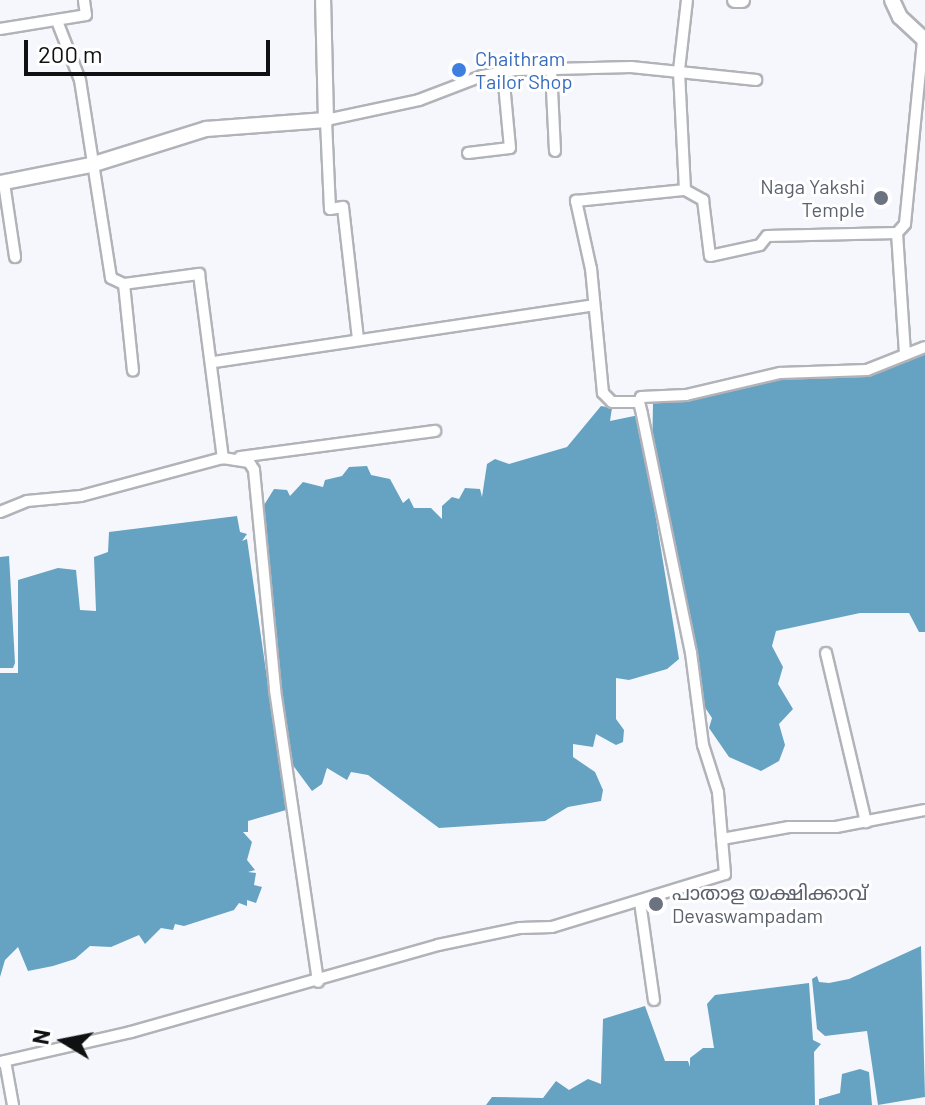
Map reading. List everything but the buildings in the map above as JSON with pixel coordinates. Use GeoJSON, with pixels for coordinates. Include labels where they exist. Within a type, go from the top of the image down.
{"type":"FeatureCollection","features":[{"type":"Feature","properties":{"kind":"street"},"geometry":{"type":"LineString","coordinates":[[0,29],[86,15],[84,0]]}},
{"type":"Feature","properties":{"kind":"street"},"geometry":{"type":"LineString","coordinates":[[323,0],[330,209],[343,207],[358,339]]}},
{"type":"Feature","properties":{"kind":"street"},"geometry":{"type":"LineString","coordinates":[[685,190],[679,70],[687,0]]}},
{"type":"Feature","properties":{"kind":"street"},"geometry":{"type":"LineString","coordinates":[[735,0],[742,0]]}},
{"type":"Feature","properties":{"kind":"street"},"geometry":{"type":"LineString","coordinates":[[892,0],[924,40],[905,224],[897,233],[905,355]]}},
{"type":"Feature","properties":{"kind":"street"},"geometry":{"type":"LineString","coordinates":[[57,21],[80,80],[111,278],[124,284],[199,274],[214,362],[223,458]]}},
{"type":"Feature","properties":{"kind":"street"},"geometry":{"type":"LineString","coordinates":[[551,69],[555,151]]}},
{"type":"Feature","properties":{"kind":"street"},"geometry":{"type":"LineString","coordinates":[[15,257],[2,183],[91,165],[206,129],[326,120],[419,100],[503,72],[551,69],[679,70],[756,80]]}},
{"type":"Feature","properties":{"kind":"street"},"geometry":{"type":"LineString","coordinates":[[468,153],[510,148],[503,72]]}},
{"type":"Feature","properties":{"kind":"street"},"geometry":{"type":"LineString","coordinates":[[897,233],[767,236],[760,245],[710,256],[703,200],[685,190],[576,201],[594,305],[603,393],[612,402],[639,402],[780,373],[867,370],[925,347]]}},
{"type":"Feature","properties":{"kind":"street"},"geometry":{"type":"LineString","coordinates":[[124,284],[133,371]]}},
{"type":"Feature","properties":{"kind":"street"},"geometry":{"type":"LineString","coordinates":[[214,362],[594,305]]}},
{"type":"Feature","properties":{"kind":"street"},"geometry":{"type":"LineString","coordinates":[[13,1105],[2,1061],[318,982],[438,945],[520,928],[552,927],[725,874],[718,792],[703,745],[691,653],[639,402]]}},
{"type":"Feature","properties":{"kind":"street"},"geometry":{"type":"LineString","coordinates":[[0,512],[27,501],[81,496],[223,458],[435,431]]}},
{"type":"Feature","properties":{"kind":"street"},"geometry":{"type":"LineString","coordinates":[[240,457],[254,470],[265,613],[318,982]]}},
{"type":"Feature","properties":{"kind":"street"},"geometry":{"type":"LineString","coordinates":[[826,653],[866,822]]}},
{"type":"Feature","properties":{"kind":"street"},"geometry":{"type":"LineString","coordinates":[[722,839],[789,827],[866,822],[925,810]]}},
{"type":"Feature","properties":{"kind":"street"},"geometry":{"type":"LineString","coordinates":[[640,902],[654,1000]]}},
{"type":"Feature","properties":{"kind":"water"},"geometry":{"type":"Polygon","coordinates":[[[925,351],[925,632],[919,632],[909,613],[860,613],[776,631],[772,646],[783,667],[778,684],[793,709],[779,724],[785,745],[779,761],[761,771],[729,757],[709,728],[712,718],[704,706],[660,495],[662,481],[652,462],[653,402],[697,398],[758,380],[871,374],[925,351]]]}},
{"type":"Feature","properties":{"kind":"water"},"geometry":{"type":"Polygon","coordinates":[[[601,406],[612,408],[610,421],[639,415],[679,659],[667,669],[629,680],[616,678],[616,719],[624,730],[623,742],[616,745],[596,734],[593,747],[573,744],[573,757],[595,772],[603,790],[601,801],[568,807],[545,821],[439,828],[368,775],[351,772],[347,780],[327,768],[322,784],[312,791],[292,764],[265,582],[261,510],[274,489],[287,490],[290,496],[303,482],[323,487],[325,480],[342,476],[349,467],[367,466],[371,475],[390,479],[403,503],[409,498],[414,508],[431,508],[442,519],[442,506],[452,497],[459,499],[465,488],[480,489],[482,497],[487,464],[495,459],[509,464],[567,447],[601,406]]]}},
{"type":"Feature","properties":{"kind":"water"},"geometry":{"type":"Polygon","coordinates":[[[237,516],[240,532],[247,534],[242,541],[247,539],[286,810],[248,821],[248,832],[243,832],[252,842],[247,860],[255,870],[248,872],[256,873],[254,885],[262,887],[256,903],[247,900],[247,906],[239,903],[234,910],[184,926],[175,924],[173,930],[161,928],[145,944],[139,935],[111,947],[90,946],[75,959],[28,971],[18,947],[5,960],[0,977],[0,673],[18,673],[18,580],[58,568],[76,570],[80,610],[96,611],[94,557],[108,552],[109,532],[237,516]]]}},
{"type":"Feature","properties":{"kind":"water"},"geometry":{"type":"Polygon","coordinates":[[[9,556],[15,663],[13,668],[0,668],[0,557],[9,556]]]}},
{"type":"Feature","properties":{"kind":"water"},"geometry":{"type":"Polygon","coordinates":[[[921,946],[925,1097],[878,1105],[867,1031],[825,1036],[817,1029],[812,979],[817,976],[819,982],[829,983],[849,979],[921,946]]]}},
{"type":"Feature","properties":{"kind":"water"},"geometry":{"type":"Polygon","coordinates":[[[809,983],[813,1040],[821,1044],[814,1052],[815,1105],[486,1105],[492,1097],[543,1098],[556,1081],[569,1090],[588,1079],[601,1084],[603,1019],[645,1006],[665,1061],[688,1061],[690,1067],[690,1058],[703,1048],[714,1048],[707,1004],[715,995],[809,983]]]}},
{"type":"Feature","properties":{"kind":"water"},"geometry":{"type":"Polygon","coordinates":[[[860,1069],[869,1072],[872,1105],[819,1105],[819,1099],[840,1093],[842,1074],[860,1069]]]}},
{"type":"Feature","properties":{"kind":"place","name":"Chaithram Tailor Shop"},"geometry":{"type":"Point","coordinates":[459,70]}},
{"type":"Feature","properties":{"kind":"place","name":"Naga Yakshi Temple"},"geometry":{"type":"Point","coordinates":[881,198]}},
{"type":"Feature","properties":{"kind":"place","name":"പാതാള യക്ഷിക്കാവ് Devaswampadam"},"geometry":{"type":"Point","coordinates":[656,904]}}]}
